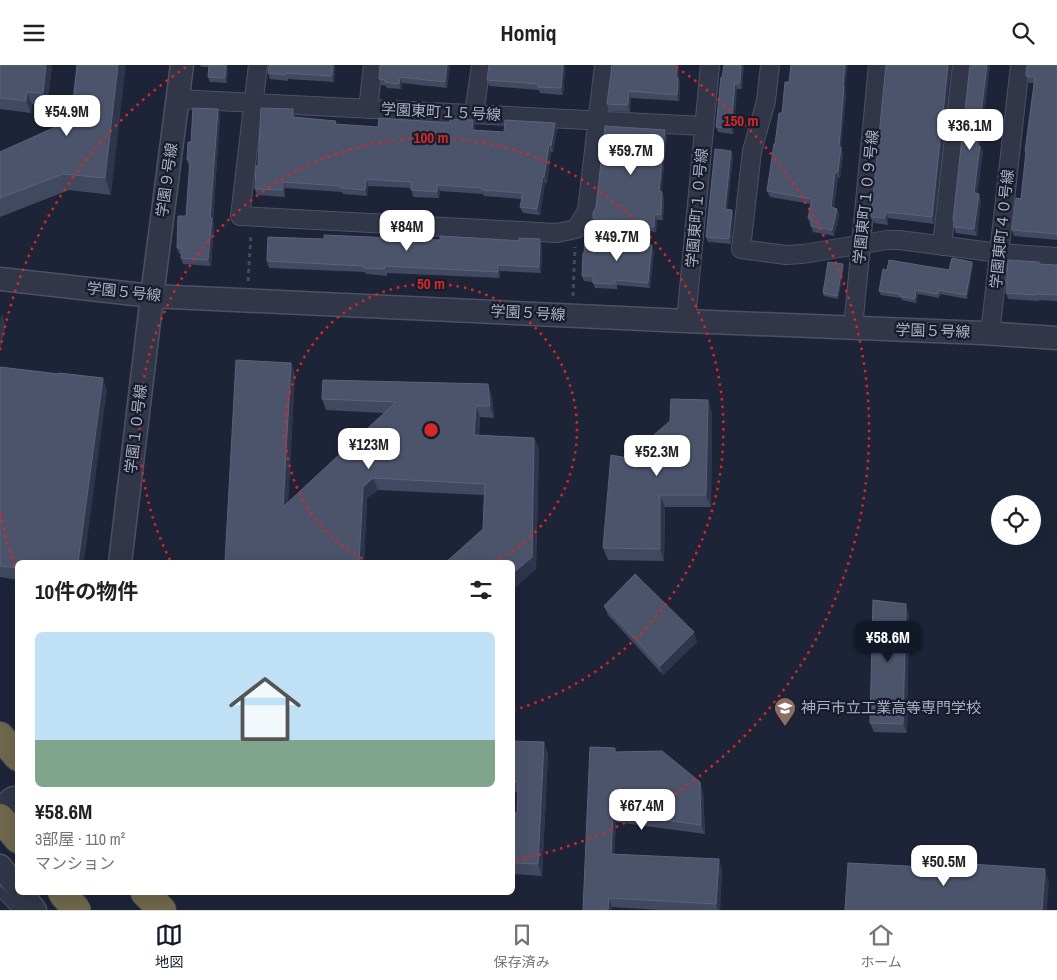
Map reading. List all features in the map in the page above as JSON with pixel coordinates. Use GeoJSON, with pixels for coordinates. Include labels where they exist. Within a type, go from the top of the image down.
{"type":"FeatureCollection","features":[{"type":"Feature","properties":{"kind":"highway"},"geometry":{"type":"LineString","coordinates":[[0,737],[15,754]]}},
{"type":"Feature","properties":{"kind":"highway"},"geometry":{"type":"LineString","coordinates":[[0,818],[15,836]]}},
{"type":"Feature","properties":{"kind":"highway"},"geometry":{"type":"LineString","coordinates":[[64,895],[77,910]]}},
{"type":"Feature","properties":{"kind":"highway"},"geometry":{"type":"LineString","coordinates":[[147,895],[162,910]]}},
{"type":"Feature","properties":{"kind":"street","name":"学園９号線"},"geometry":{"type":"LineString","coordinates":[[152,296],[182,65]]}},
{"type":"Feature","properties":{"kind":"street"},"geometry":{"type":"LineString","coordinates":[[258,65],[240,216],[557,233],[576,229],[587,211],[604,65]]}},
{"type":"Feature","properties":{"kind":"street"},"geometry":{"type":"LineString","coordinates":[[368,109],[373,65]]}},
{"type":"Feature","properties":{"kind":"street"},"geometry":{"type":"LineString","coordinates":[[474,114],[481,65]]}},
{"type":"Feature","properties":{"kind":"street","name":"学園東町１０号線"},"geometry":{"type":"LineString","coordinates":[[686,321],[710,65]]}},
{"type":"Feature","properties":{"kind":"street"},"geometry":{"type":"LineString","coordinates":[[770,65],[766,101],[752,151],[741,249],[786,255],[804,254],[887,240],[899,240],[999,253],[1057,257]]}},
{"type":"Feature","properties":{"kind":"street","name":"学園東町１０９号線"},"geometry":{"type":"LineString","coordinates":[[853,328],[878,65]]}},
{"type":"Feature","properties":{"kind":"street"},"geometry":{"type":"LineString","coordinates":[[942,246],[962,65]]}},
{"type":"Feature","properties":{"kind":"street","name":"学園東町４０号線"},"geometry":{"type":"LineString","coordinates":[[990,334],[1020,65]]}},
{"type":"Feature","properties":{"kind":"street","name":"学園東町１５号線"},"geometry":{"type":"LineString","coordinates":[[178,99],[704,126]]}},
{"type":"Feature","properties":{"kind":"street","name":"学園５号線"},"geometry":{"type":"LineString","coordinates":[[0,279],[152,296],[1057,338]]}},
{"type":"Feature","properties":{"kind":"street","name":"学園１０号線"},"geometry":{"type":"LineString","coordinates":[[120,560],[152,296]]}},
{"type":"Feature","properties":{"kind":"street"},"geometry":{"type":"LineString","coordinates":[[0,809],[15,798]]}},
{"type":"Feature","properties":{"kind":"street"},"geometry":{"type":"LineString","coordinates":[[0,866],[15,884]]}},
{"type":"Feature","properties":{"kind":"street"},"geometry":{"type":"LineString","coordinates":[[23,895],[35,910]]}},
{"type":"Feature","properties":{"kind":"street"},"geometry":{"type":"LineString","coordinates":[[70,910],[76,895]]}},
{"type":"Feature","properties":{"kind":"lane"},"geometry":{"type":"LineString","coordinates":[[0,892],[16,910]]}},
{"type":"Feature","properties":{"kind":"path"},"geometry":{"type":"LineString","coordinates":[[247,300],[252,216]]}},
{"type":"Feature","properties":{"kind":"path"},"geometry":{"type":"LineString","coordinates":[[572,315],[576,229]]}},
{"type":"Feature","properties":{"kind":"building"},"geometry":{"type":"Polygon","coordinates":[[[0,65],[46,65],[43,93],[27,92],[26,101],[0,98],[0,65]]]}},
{"type":"Feature","properties":{"kind":"building"},"geometry":{"type":"Polygon","coordinates":[[[77,65],[118,65],[105,178],[63,174],[0,198],[0,152],[71,120],[77,65]]]}},
{"type":"Feature","properties":{"kind":"building"},"geometry":{"type":"Polygon","coordinates":[[[209,65],[226,65],[225,78],[208,77],[209,65]]]}},
{"type":"Feature","properties":{"kind":"building"},"geometry":{"type":"Polygon","coordinates":[[[269,65],[333,65],[332,76],[268,73],[269,65]]]}},
{"type":"Feature","properties":{"kind":"building"},"geometry":{"type":"Polygon","coordinates":[[[380,65],[447,65],[445,82],[400,77],[399,84],[385,82],[385,80],[379,79],[380,65]]]}},
{"type":"Feature","properties":{"kind":"building"},"geometry":{"type":"Polygon","coordinates":[[[489,65],[563,65],[561,88],[538,87],[538,84],[487,80],[489,65]]]}},
{"type":"Feature","properties":{"kind":"building"},"geometry":{"type":"Polygon","coordinates":[[[612,65],[677,65],[677,95],[629,91],[628,105],[607,104],[612,65]]]}},
{"type":"Feature","properties":{"kind":"building"},"geometry":{"type":"Polygon","coordinates":[[[724,65],[741,65],[740,84],[735,83],[731,128],[716,127],[724,65]]]}},
{"type":"Feature","properties":{"kind":"building"},"geometry":{"type":"Polygon","coordinates":[[[791,65],[845,65],[839,147],[841,147],[838,172],[835,172],[831,207],[837,209],[832,230],[811,226],[812,219],[808,218],[812,199],[767,191],[779,113],[782,113],[785,82],[789,82],[791,65]]]}},
{"type":"Feature","properties":{"kind":"building"},"geometry":{"type":"Polygon","coordinates":[[[886,65],[948,65],[932,217],[886,212],[885,218],[871,217],[886,65]]]}},
{"type":"Feature","properties":{"kind":"building"},"geometry":{"type":"Polygon","coordinates":[[[970,65],[987,65],[977,146],[980,146],[974,193],[979,194],[974,229],[954,227],[953,220],[970,65]]]}},
{"type":"Feature","properties":{"kind":"building"},"geometry":{"type":"Polygon","coordinates":[[[1027,65],[1057,65],[1057,234],[1012,230],[1016,198],[1021,199],[1035,77],[1026,76],[1027,65]]]}},
{"type":"Feature","properties":{"kind":"building"},"geometry":{"type":"Polygon","coordinates":[[[193,108],[218,109],[208,260],[181,258],[182,248],[177,248],[178,216],[186,216],[190,160],[187,160],[188,142],[191,142],[193,108]]]}},
{"type":"Feature","properties":{"kind":"building"},"geometry":{"type":"Polygon","coordinates":[[[261,108],[293,109],[293,117],[336,121],[335,124],[378,127],[379,118],[450,123],[450,119],[473,120],[472,130],[504,132],[505,120],[555,123],[537,209],[520,207],[523,193],[438,185],[437,192],[411,190],[411,182],[366,179],[365,190],[341,188],[341,186],[283,182],[283,190],[255,189],[261,108]]]}},
{"type":"Feature","properties":{"kind":"building"},"geometry":{"type":"Polygon","coordinates":[[[605,126],[665,130],[659,191],[662,192],[661,215],[655,214],[654,227],[593,218],[596,207],[605,126]]]}},
{"type":"Feature","properties":{"kind":"building"},"geometry":{"type":"Polygon","coordinates":[[[715,149],[731,151],[725,209],[732,210],[729,239],[706,237],[715,149]]]}},
{"type":"Feature","properties":{"kind":"building"},"geometry":{"type":"Polygon","coordinates":[[[324,235],[440,240],[440,236],[519,241],[519,238],[540,239],[539,267],[498,265],[498,272],[385,266],[384,269],[364,268],[364,266],[267,261],[268,237],[324,239],[324,235]]]}},
{"type":"Feature","properties":{"kind":"building"},"geometry":{"type":"Polygon","coordinates":[[[585,242],[652,245],[648,283],[615,280],[615,284],[593,283],[593,276],[582,276],[585,242]]]}},
{"type":"Feature","properties":{"kind":"building"},"geometry":{"type":"Polygon","coordinates":[[[952,258],[972,262],[966,295],[938,290],[937,294],[916,290],[915,299],[900,296],[900,294],[879,291],[883,269],[887,270],[889,260],[949,270],[952,258]]]}},
{"type":"Feature","properties":{"kind":"building"},"geometry":{"type":"Polygon","coordinates":[[[1008,260],[1057,265],[1057,295],[1006,293],[1008,260]]]}},
{"type":"Feature","properties":{"kind":"building"},"geometry":{"type":"Polygon","coordinates":[[[828,262],[843,264],[837,296],[823,293],[828,262]]]}},
{"type":"Feature","properties":{"kind":"building"},"geometry":{"type":"Polygon","coordinates":[[[236,360],[291,363],[283,507],[396,402],[322,399],[323,380],[488,384],[490,406],[476,406],[474,435],[534,438],[532,557],[515,571],[515,560],[448,560],[483,529],[485,484],[373,478],[363,487],[359,560],[225,560],[236,360]]]}},
{"type":"Feature","properties":{"kind":"building"},"geometry":{"type":"Polygon","coordinates":[[[0,367],[103,378],[78,560],[15,560],[15,568],[0,566],[0,367]]]}},
{"type":"Feature","properties":{"kind":"building"},"geometry":{"type":"Polygon","coordinates":[[[671,399],[708,400],[706,495],[660,495],[660,549],[603,548],[611,455],[627,458],[670,421],[671,399]]]}},
{"type":"Feature","properties":{"kind":"building"},"geometry":{"type":"Polygon","coordinates":[[[635,574],[694,632],[660,666],[604,606],[635,574]]]}},
{"type":"Feature","properties":{"kind":"building"},"geometry":{"type":"Polygon","coordinates":[[[873,600],[906,604],[903,724],[870,723],[873,600]]]}},
{"type":"Feature","properties":{"kind":"building"},"geometry":{"type":"Polygon","coordinates":[[[515,741],[544,742],[538,864],[515,863],[515,813],[517,813],[518,782],[515,782],[515,741]]]}},
{"type":"Feature","properties":{"kind":"building"},"geometry":{"type":"Polygon","coordinates":[[[590,747],[615,748],[615,752],[662,751],[700,782],[701,825],[613,813],[611,854],[719,859],[716,904],[609,898],[608,910],[583,910],[590,747]]]}},
{"type":"Feature","properties":{"kind":"building"},"geometry":{"type":"Polygon","coordinates":[[[926,861],[1045,869],[1042,910],[845,910],[848,863],[926,867],[926,861]]]}},
{"type":"Feature","properties":{"kind":"place","name":"神戸市立工業高等専門学校"},"geometry":{"type":"Point","coordinates":[785,727]}}]}
